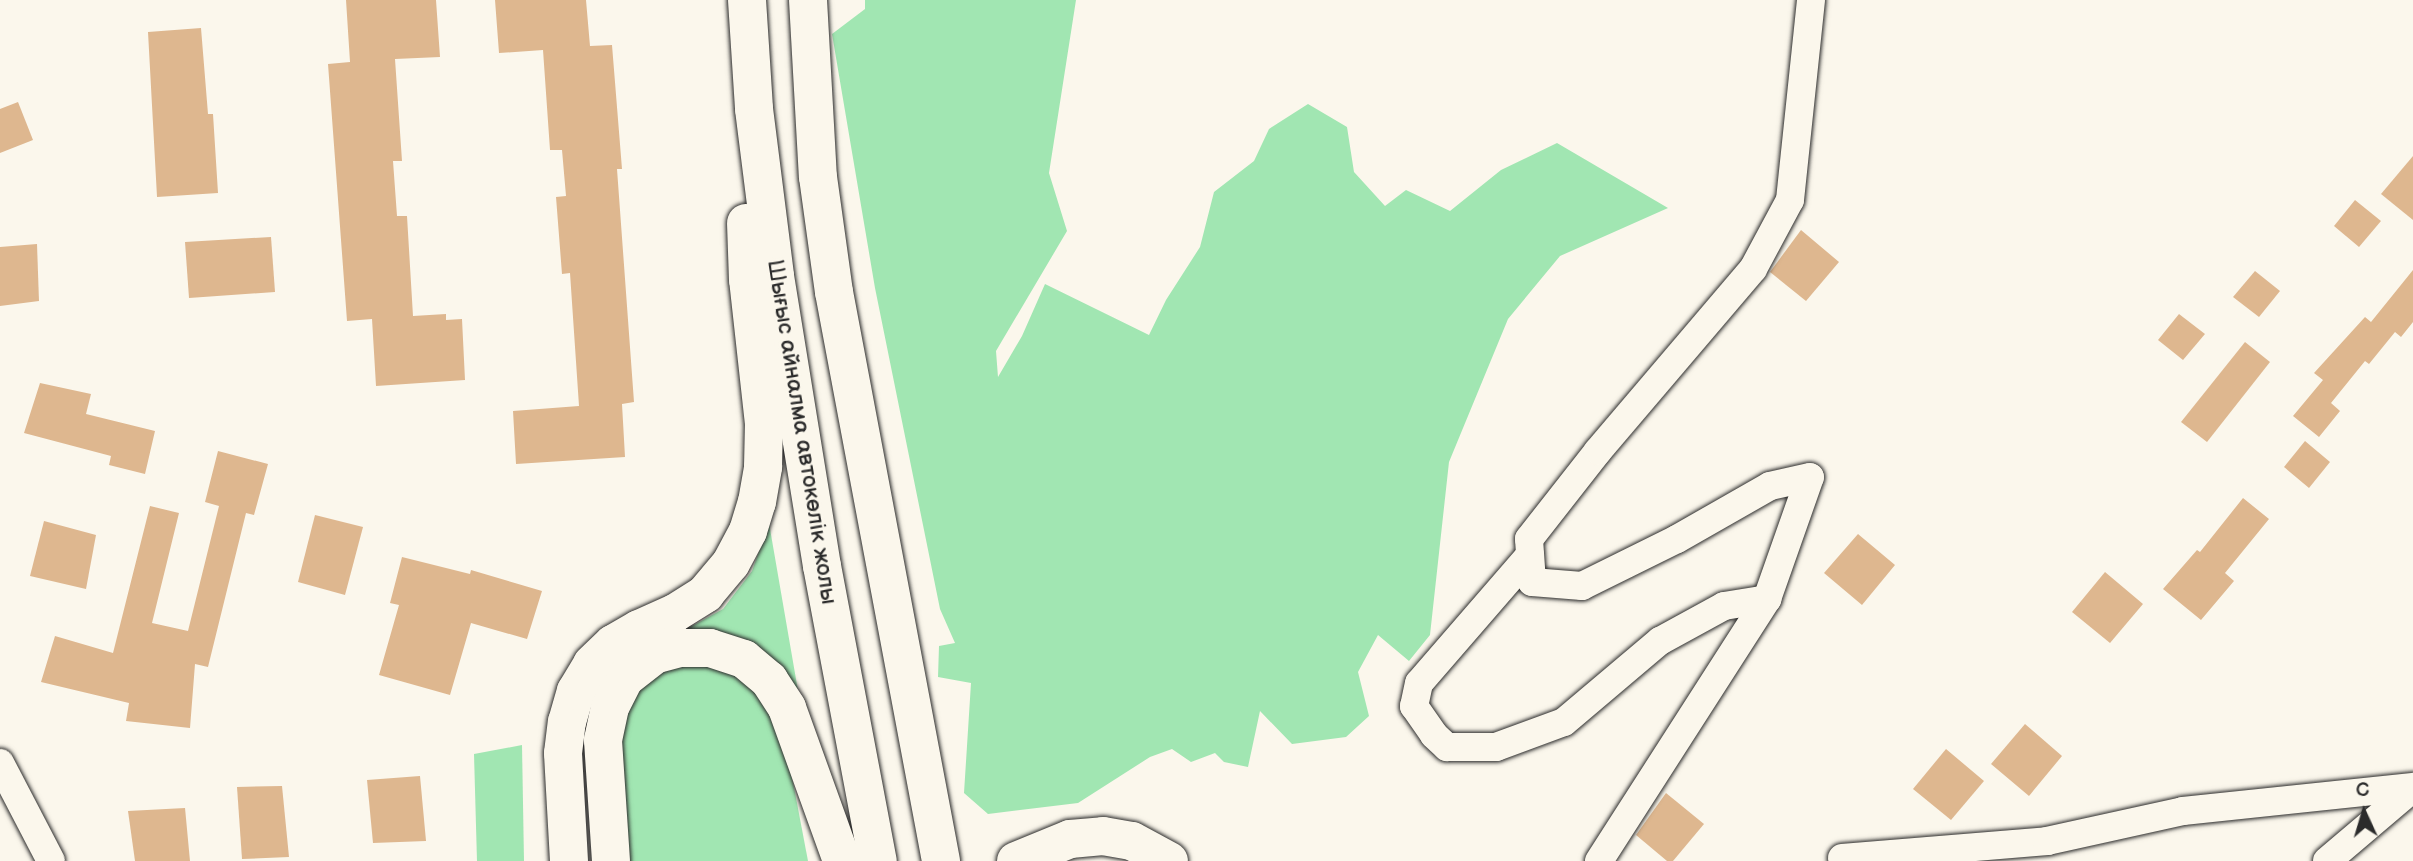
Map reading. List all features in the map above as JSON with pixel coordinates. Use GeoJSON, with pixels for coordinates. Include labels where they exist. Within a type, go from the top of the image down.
{"type":"FeatureCollection","features":[{"type":"Feature","properties":{"kind":"main road","name":"Шығыс айналма автокөлік жолы"},"geometry":{"type":"LineString","coordinates":[[747,0],[754,109],[775,275],[820,552],[878,861]]}},
{"type":"Feature","properties":{"kind":"main road"},"geometry":{"type":"LineString","coordinates":[[808,0],[818,177],[834,292],[941,861]]}},
{"type":"Feature","properties":{"kind":"main road"},"geometry":{"type":"LineString","coordinates":[[569,861],[563,753],[567,722],[576,691],[592,664],[613,644],[639,629],[675,614],[705,594],[731,564],[748,531],[757,502],[763,467],[764,424],[748,280],[746,231],[754,109]]}},
{"type":"Feature","properties":{"kind":"main road"},"geometry":{"type":"LineString","coordinates":[[611,861],[603,740],[610,707],[625,678],[654,655],[680,648],[710,648],[744,659],[769,680],[787,708],[842,861]]}},
{"type":"Feature","properties":{"kind":"main road"},"geometry":{"type":"LineString","coordinates":[[1030,854],[1070,839],[1103,836],[1132,841],[1169,861]]}},
{"type":"Feature","properties":{"kind":"street"},"geometry":{"type":"LineString","coordinates":[[1598,861],[1767,599],[1810,477],[1770,486],[1677,539],[1582,586],[1532,582],[1529,539],[1598,451],[1753,269],[1790,200],[1811,0]]}},
{"type":"Feature","properties":{"kind":"street"},"geometry":{"type":"LineString","coordinates":[[1530,555],[1419,683],[1414,706],[1434,735],[1447,747],[1496,747],[1564,722],[1660,640],[1724,606],[1767,599]]}},
{"type":"Feature","properties":{"kind":"street"},"geometry":{"type":"LineString","coordinates":[[0,763],[51,861]]}},
{"type":"Feature","properties":{"kind":"street"},"geometry":{"type":"LineString","coordinates":[[2340,856],[2413,788]]}},
{"type":"Feature","properties":{"kind":"street"},"geometry":{"type":"LineString","coordinates":[[1842,858],[2046,841],[2183,811],[2413,788]]}},
{"type":"Feature","properties":{"kind":"green space"},"geometry":{"type":"Polygon","coordinates":[[[865,0],[1076,0],[1049,173],[1067,231],[996,351],[998,377],[1022,336],[1045,284],[1149,335],[1166,300],[1200,247],[1214,192],[1254,161],[1269,129],[1308,104],[1347,127],[1354,172],[1385,206],[1406,190],[1450,211],[1501,170],[1557,143],[1668,208],[1560,256],[1508,319],[1449,462],[1430,635],[1409,661],[1378,635],[1358,672],[1369,716],[1346,737],[1292,744],[1260,711],[1248,767],[1224,762],[1215,753],[1191,762],[1172,749],[1150,757],[1078,803],[988,814],[964,793],[971,683],[938,677],[939,646],[955,643],[940,609],[875,288],[832,34],[865,9],[865,0]]]}},
{"type":"Feature","properties":{"kind":"green space"},"geometry":{"type":"Polygon","coordinates":[[[769,523],[801,708],[683,631],[723,609],[752,571],[769,523]]]}},
{"type":"Feature","properties":{"kind":"green space"},"geometry":{"type":"Polygon","coordinates":[[[715,663],[758,686],[785,740],[808,861],[629,861],[622,743],[626,716],[635,693],[666,667],[715,663]]]}},
{"type":"Feature","properties":{"kind":"green space"},"geometry":{"type":"Polygon","coordinates":[[[522,745],[524,861],[477,861],[474,754],[522,745]]]}},
{"type":"Feature","properties":{"kind":"building"},"geometry":{"type":"Polygon","coordinates":[[[346,0],[436,0],[440,57],[395,59],[402,161],[393,161],[397,216],[407,216],[413,316],[446,314],[446,320],[462,319],[465,380],[376,386],[372,319],[347,321],[328,64],[350,62],[346,0]]]}},
{"type":"Feature","properties":{"kind":"building"},"geometry":{"type":"Polygon","coordinates":[[[495,0],[586,0],[590,46],[612,45],[622,169],[617,169],[634,402],[622,404],[625,457],[516,464],[513,411],[579,406],[570,273],[562,274],[556,197],[566,196],[562,150],[550,150],[543,50],[499,53],[495,0]]]}},
{"type":"Feature","properties":{"kind":"building"},"geometry":{"type":"Polygon","coordinates":[[[201,28],[208,114],[213,114],[218,193],[157,197],[148,32],[201,28]]]}},
{"type":"Feature","properties":{"kind":"building"},"geometry":{"type":"Polygon","coordinates":[[[18,102],[33,140],[0,153],[0,109],[18,102]]]}},
{"type":"Feature","properties":{"kind":"building"},"geometry":{"type":"Polygon","coordinates":[[[2413,156],[2413,220],[2381,194],[2413,156]]]}},
{"type":"Feature","properties":{"kind":"building"},"geometry":{"type":"Polygon","coordinates":[[[2355,200],[2381,221],[2359,247],[2334,226],[2355,200]]]}},
{"type":"Feature","properties":{"kind":"building"},"geometry":{"type":"Polygon","coordinates":[[[1801,230],[1839,262],[1806,301],[1770,272],[1801,230]]]}},
{"type":"Feature","properties":{"kind":"building"},"geometry":{"type":"Polygon","coordinates":[[[271,237],[275,292],[189,298],[185,242],[271,237]]]}},
{"type":"Feature","properties":{"kind":"building"},"geometry":{"type":"Polygon","coordinates":[[[37,244],[39,301],[0,306],[0,247],[37,244]]]}},
{"type":"Feature","properties":{"kind":"building"},"geometry":{"type":"Polygon","coordinates":[[[2413,270],[2413,322],[2401,337],[2395,332],[2369,364],[2365,361],[2331,403],[2340,411],[2319,437],[2293,416],[2323,380],[2314,373],[2365,317],[2371,322],[2413,270]]]}},
{"type":"Feature","properties":{"kind":"building"},"geometry":{"type":"Polygon","coordinates":[[[2255,271],[2280,291],[2259,317],[2233,297],[2255,271]]]}},
{"type":"Feature","properties":{"kind":"building"},"geometry":{"type":"Polygon","coordinates":[[[2179,314],[2205,334],[2183,360],[2158,340],[2179,314]]]}},
{"type":"Feature","properties":{"kind":"building"},"geometry":{"type":"Polygon","coordinates":[[[2245,342],[2270,362],[2207,442],[2181,422],[2245,342]]]}},
{"type":"Feature","properties":{"kind":"building"},"geometry":{"type":"Polygon","coordinates":[[[40,383],[91,394],[86,414],[155,431],[145,474],[109,465],[111,456],[24,433],[40,383]]]}},
{"type":"Feature","properties":{"kind":"building"},"geometry":{"type":"Polygon","coordinates":[[[2305,441],[2330,462],[2309,488],[2284,467],[2305,441]]]}},
{"type":"Feature","properties":{"kind":"building"},"geometry":{"type":"Polygon","coordinates":[[[218,451],[268,464],[254,515],[246,513],[208,667],[195,664],[190,728],[126,721],[129,703],[41,682],[55,636],[113,653],[150,506],[179,513],[152,623],[188,631],[219,506],[205,502],[218,451]]]}},
{"type":"Feature","properties":{"kind":"building"},"geometry":{"type":"Polygon","coordinates":[[[2243,498],[2269,519],[2225,573],[2234,581],[2201,620],[2163,589],[2197,550],[2200,552],[2243,498]]]}},
{"type":"Feature","properties":{"kind":"building"},"geometry":{"type":"Polygon","coordinates":[[[315,515],[363,527],[345,595],[298,582],[315,515]]]}},
{"type":"Feature","properties":{"kind":"building"},"geometry":{"type":"Polygon","coordinates":[[[44,521],[96,535],[86,589],[30,576],[44,521]]]}},
{"type":"Feature","properties":{"kind":"building"},"geometry":{"type":"Polygon","coordinates":[[[1858,534],[1895,565],[1862,605],[1824,573],[1858,534]]]}},
{"type":"Feature","properties":{"kind":"building"},"geometry":{"type":"Polygon","coordinates":[[[402,557],[470,574],[471,570],[542,591],[527,639],[471,623],[450,695],[379,675],[399,605],[390,603],[402,557]]]}},
{"type":"Feature","properties":{"kind":"building"},"geometry":{"type":"Polygon","coordinates":[[[2105,572],[2143,604],[2110,643],[2072,612],[2105,572]]]}},
{"type":"Feature","properties":{"kind":"building"},"geometry":{"type":"Polygon","coordinates":[[[2025,724],[2062,756],[2029,796],[1991,764],[2025,724]]]}},
{"type":"Feature","properties":{"kind":"building"},"geometry":{"type":"Polygon","coordinates":[[[1946,749],[1984,781],[1951,820],[1913,789],[1946,749]]]}},
{"type":"Feature","properties":{"kind":"building"},"geometry":{"type":"Polygon","coordinates":[[[420,776],[426,841],[373,843],[367,780],[420,776]]]}},
{"type":"Feature","properties":{"kind":"building"},"geometry":{"type":"Polygon","coordinates":[[[282,786],[289,857],[242,859],[237,787],[282,786]]]}},
{"type":"Feature","properties":{"kind":"building"},"geometry":{"type":"Polygon","coordinates":[[[1666,793],[1704,824],[1673,861],[1667,861],[1636,835],[1666,793]]]}},
{"type":"Feature","properties":{"kind":"building"},"geometry":{"type":"Polygon","coordinates":[[[185,808],[190,861],[135,861],[128,811],[185,808]]]}}]}
